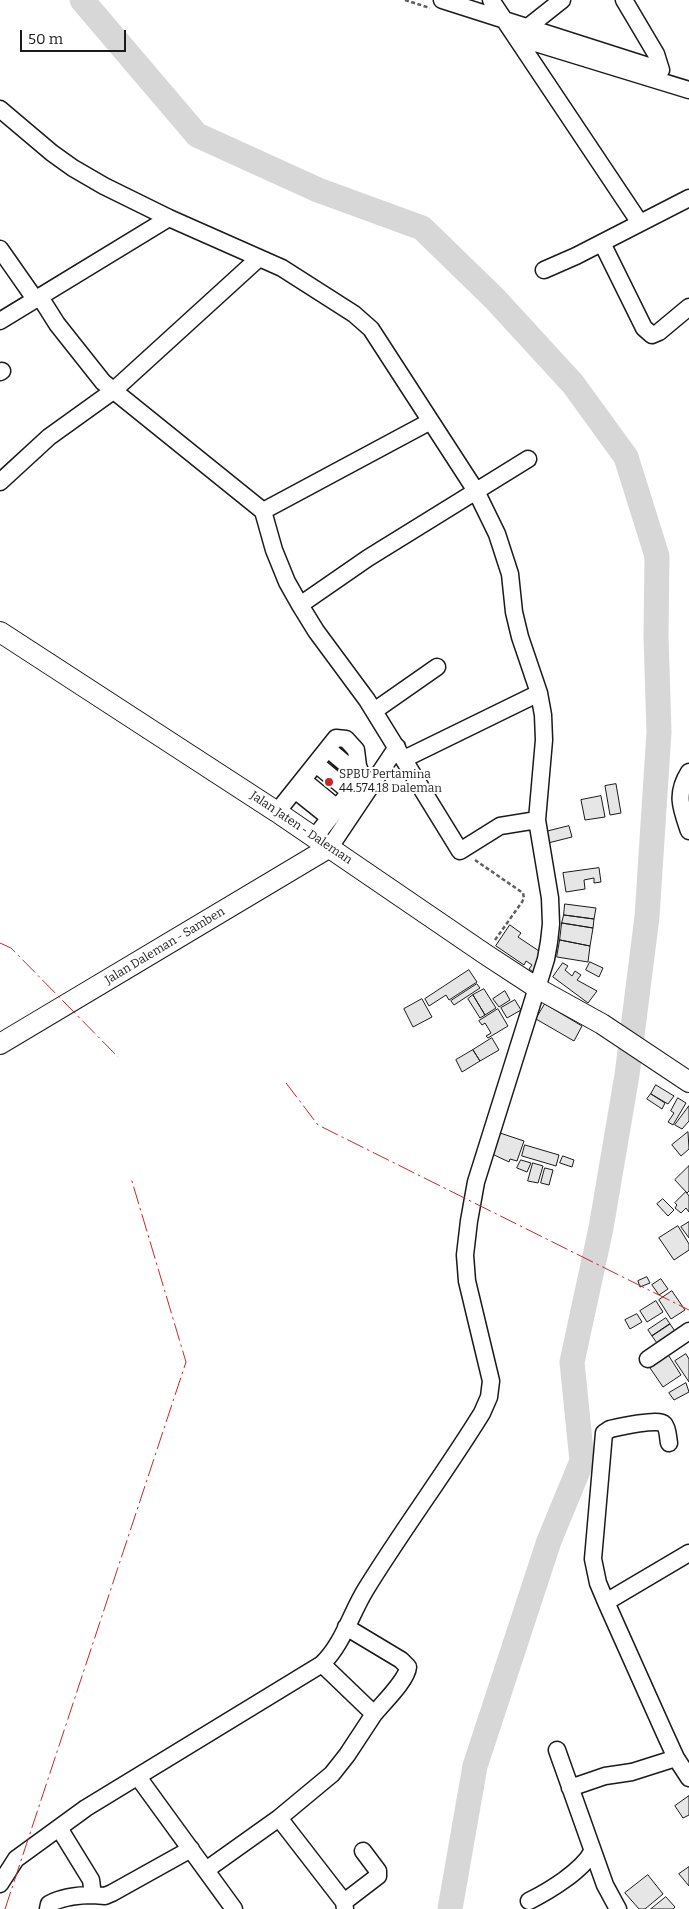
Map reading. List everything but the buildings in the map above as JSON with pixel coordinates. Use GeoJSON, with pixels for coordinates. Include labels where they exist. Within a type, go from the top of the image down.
{"type":"FeatureCollection","features":[{"type":"Feature","properties":{"kind":"main road","name":"Jalan Jaten - Daleman"},"geometry":{"type":"LineString","coordinates":[[0,632],[278,812],[537,988],[602,1024],[689,1082]]}},
{"type":"Feature","properties":{"kind":"main road","name":"Jalan Daleman - Samben"},"geometry":{"type":"LineString","coordinates":[[0,1044],[322,842]]}},
{"type":"Feature","properties":{"kind":"street"},"geometry":{"type":"LineString","coordinates":[[442,0],[514,28],[689,90]]}},
{"type":"Feature","properties":{"kind":"street"},"geometry":{"type":"LineString","coordinates":[[491,0],[514,28],[640,223]]}},
{"type":"Feature","properties":{"kind":"street"},"geometry":{"type":"LineString","coordinates":[[514,28],[562,0]]}},
{"type":"Feature","properties":{"kind":"street"},"geometry":{"type":"LineString","coordinates":[[514,28],[661,70],[656,54],[624,0]]}},
{"type":"Feature","properties":{"kind":"street"},"geometry":{"type":"LineString","coordinates":[[0,109],[52,153],[73,168],[104,186],[169,218],[282,268],[362,321],[374,335],[425,424],[472,493],[497,534],[510,574],[514,612],[543,714],[544,740],[537,820],[551,907],[551,924],[547,950],[537,988],[476,1182],[469,1221],[465,1255],[467,1281],[490,1380],[489,1397],[482,1414],[364,1592],[331,1655],[322,1664],[103,1797],[13,1863],[0,1884]]}},
{"type":"Feature","properties":{"kind":"street"},"geometry":{"type":"LineString","coordinates":[[544,270],[602,243],[689,198]]}},
{"type":"Feature","properties":{"kind":"street"},"geometry":{"type":"LineString","coordinates":[[0,322],[169,218]]}},
{"type":"Feature","properties":{"kind":"street"},"geometry":{"type":"LineString","coordinates":[[602,243],[644,328],[652,335],[659,332],[689,307]]}},
{"type":"Feature","properties":{"kind":"street"},"geometry":{"type":"LineString","coordinates":[[0,249],[103,382],[263,511],[274,550],[287,582],[300,605],[316,631],[374,711],[460,851],[500,826],[537,820]]}},
{"type":"Feature","properties":{"kind":"street"},"geometry":{"type":"LineString","coordinates":[[0,482],[49,436],[114,391],[259,258]]}},
{"type":"Feature","properties":{"kind":"street"},"geometry":{"type":"LineString","coordinates":[[263,511],[425,424]]}},
{"type":"Feature","properties":{"kind":"street"},"geometry":{"type":"LineString","coordinates":[[300,605],[368,558],[528,459]]}},
{"type":"Feature","properties":{"kind":"street"},"geometry":{"type":"LineString","coordinates":[[374,711],[437,667]]}},
{"type":"Feature","properties":{"kind":"street"},"geometry":{"type":"LineString","coordinates":[[322,842],[401,753],[536,694]]}},
{"type":"Feature","properties":{"kind":"street"},"geometry":{"type":"LineString","coordinates":[[278,812],[336,738],[346,739],[356,750],[358,766],[362,774],[334,813],[322,842]]}},
{"type":"Feature","properties":{"kind":"street"},"geometry":{"type":"LineString","coordinates":[[316,764],[350,792]]}},
{"type":"Feature","properties":{"kind":"street"},"geometry":{"type":"LineString","coordinates":[[689,772],[684,780],[680,804],[689,831]]}},
{"type":"Feature","properties":{"kind":"street"},"geometry":{"type":"LineString","coordinates":[[299,785],[334,813]]}},
{"type":"Feature","properties":{"kind":"street"},"geometry":{"type":"LineString","coordinates":[[648,1359],[689,1331]]}},
{"type":"Feature","properties":{"kind":"street"},"geometry":{"type":"LineString","coordinates":[[669,1444],[665,1425],[662,1422],[610,1429],[604,1433],[593,1559],[598,1584],[676,1758],[689,1778]]}},
{"type":"Feature","properties":{"kind":"street"},"geometry":{"type":"LineString","coordinates":[[606,1602],[689,1553]]}},
{"type":"Feature","properties":{"kind":"street"},"geometry":{"type":"LineString","coordinates":[[206,1870],[279,1818],[332,1774],[347,1756],[374,1714],[407,1672],[408,1667],[401,1660],[346,1627]]}},
{"type":"Feature","properties":{"kind":"street"},"geometry":{"type":"LineString","coordinates":[[322,1664],[374,1714]]}},
{"type":"Feature","properties":{"kind":"street"},"geometry":{"type":"LineString","coordinates":[[557,1750],[604,1885],[618,1909]]}},
{"type":"Feature","properties":{"kind":"street"},"geometry":{"type":"LineString","coordinates":[[570,1788],[604,1776],[632,1772],[676,1758]]}},
{"type":"Feature","properties":{"kind":"street"},"geometry":{"type":"LineString","coordinates":[[138,1777],[234,1909]]}},
{"type":"Feature","properties":{"kind":"street"},"geometry":{"type":"LineString","coordinates":[[279,1818],[344,1905],[378,1876],[378,1871],[363,1851]]}},
{"type":"Feature","properties":{"kind":"street"},"geometry":{"type":"LineString","coordinates":[[59,1828],[92,1880],[93,1895]]}},
{"type":"Feature","properties":{"kind":"street"},"geometry":{"type":"LineString","coordinates":[[48,1909],[49,1904],[55,1901],[72,1897],[105,1896],[191,1849]]}},
{"type":"Feature","properties":{"kind":"street"},"geometry":{"type":"LineString","coordinates":[[529,1901],[557,1884],[586,1861],[592,1852]]}},
{"type":"Feature","properties":{"kind":"path"},"geometry":{"type":"LineString","coordinates":[[460,851],[523,893],[524,898],[522,902],[485,954]]}},
{"type":"Feature","properties":{"kind":"waterway"},"geometry":{"type":"LineString","coordinates":[[82,0],[197,135],[318,190],[422,228],[495,299],[573,384],[626,457],[657,556],[656,636],[659,732],[647,917],[627,1075],[601,1228],[572,1362],[582,1461],[549,1541],[475,1766],[450,1909]]}},
{"type":"Feature","properties":{"kind":"power"},"geometry":{"type":"LineString","coordinates":[[0,943],[11,948],[118,1057]]}},
{"type":"Feature","properties":{"kind":"power"},"geometry":{"type":"LineString","coordinates":[[286,1083],[318,1125],[689,1310]]}},
{"type":"Feature","properties":{"kind":"power"},"geometry":{"type":"LineString","coordinates":[[5,1909],[186,1362],[131,1178]]}},
{"type":"Feature","properties":{"kind":"place","name":"SPBU Pertamina 44.574.18 Daleman"},"geometry":{"type":"Point","coordinates":[329,782]}}]}
